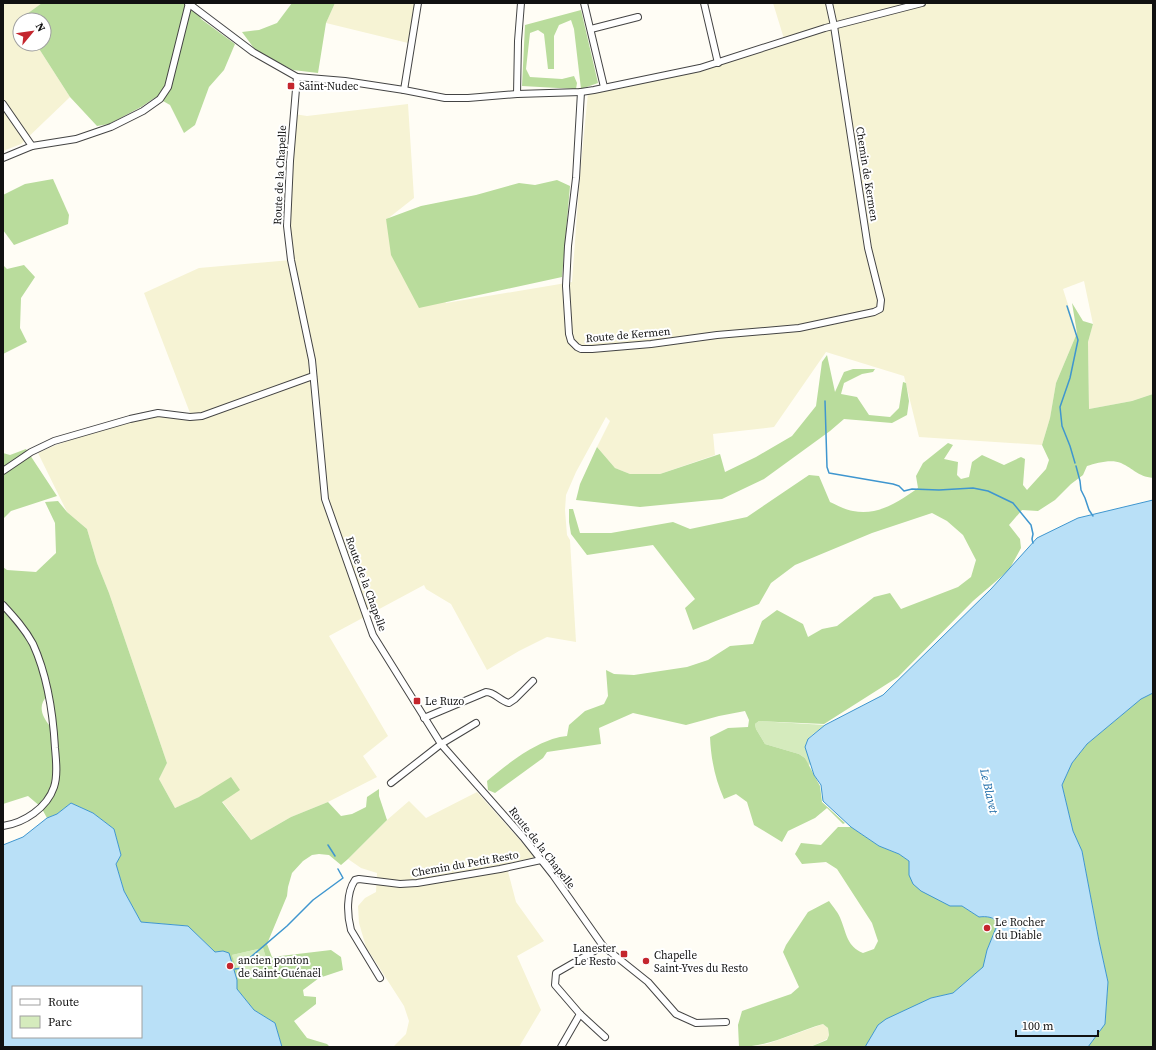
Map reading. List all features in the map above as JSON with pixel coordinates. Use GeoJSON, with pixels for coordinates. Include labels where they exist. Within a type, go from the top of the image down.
{"type":"FeatureCollection","features":[{"type":"Feature","properties":{"kind":"street"},"geometry":{"type":"LineString","coordinates":[[3,158],[32,146],[76,139],[111,128],[160,100],[168,87],[189,3],[253,52],[297,78],[345,81],[445,98],[468,98],[517,94],[581,92],[700,68],[834,26],[922,3]]}},
{"type":"Feature","properties":{"kind":"street"},"geometry":{"type":"LineString","coordinates":[[404,90],[418,3]]}},
{"type":"Feature","properties":{"kind":"street"},"geometry":{"type":"LineString","coordinates":[[517,94],[518,41],[521,3]]}},
{"type":"Feature","properties":{"kind":"street"},"geometry":{"type":"LineString","coordinates":[[584,3],[604,87]]}},
{"type":"Feature","properties":{"kind":"street"},"geometry":{"type":"LineString","coordinates":[[704,3],[718,63]]}},
{"type":"Feature","properties":{"kind":"street"},"geometry":{"type":"LineString","coordinates":[[829,3],[834,26]]}},
{"type":"Feature","properties":{"kind":"street"},"geometry":{"type":"LineString","coordinates":[[591,29],[638,18]]}},
{"type":"Feature","properties":{"kind":"street","name":"Chemin de Kermen"},"geometry":{"type":"LineString","coordinates":[[834,26],[868,248],[881,300],[880,309],[866,314]]}},
{"type":"Feature","properties":{"kind":"street","name":"Route de la Chapelle"},"geometry":{"type":"LineString","coordinates":[[297,78],[286,226],[291,260],[305,322],[313,376],[325,499],[373,635],[441,744],[523,837],[603,946],[648,982],[676,1014],[696,1023],[726,1022]]}},
{"type":"Feature","properties":{"kind":"street","name":"Route de Kermen"},"geometry":{"type":"LineString","coordinates":[[581,92],[576,178],[568,246],[566,286],[568,326],[571,341],[581,349],[651,344],[763,330],[799,328],[866,314]]}},
{"type":"Feature","properties":{"kind":"street"},"geometry":{"type":"LineString","coordinates":[[3,104],[32,146]]}},
{"type":"Feature","properties":{"kind":"street"},"geometry":{"type":"LineString","coordinates":[[3,471],[31,452],[54,441],[151,414],[168,414],[190,417],[202,416],[313,376]]}},
{"type":"Feature","properties":{"kind":"street"},"geometry":{"type":"LineString","coordinates":[[3,605],[20,623],[32,644],[40,665],[52,705],[56,764],[54,787],[48,798],[25,819],[3,826]]}},
{"type":"Feature","properties":{"kind":"street"},"geometry":{"type":"LineString","coordinates":[[424,718],[486,692],[491,692],[505,702],[509,703],[533,681]]}},
{"type":"Feature","properties":{"kind":"street"},"geometry":{"type":"LineString","coordinates":[[391,783],[441,744],[476,723]]}},
{"type":"Feature","properties":{"kind":"street","name":"Chemin du Petit Resto"},"geometry":{"type":"LineString","coordinates":[[380,978],[351,930],[349,923],[349,901],[355,880],[359,879],[400,884],[417,883],[500,869],[541,860]]}},
{"type":"Feature","properties":{"kind":"street"},"geometry":{"type":"LineString","coordinates":[[603,946],[556,973],[555,985],[580,1014],[605,1037]]}},
{"type":"Feature","properties":{"kind":"street"},"geometry":{"type":"LineString","coordinates":[[564,1046],[580,1014]]}},
{"type":"Feature","properties":{"kind":"shaded area"},"geometry":{"type":"Polygon","coordinates":[[[3,3],[42,3],[30,12],[12,12],[12,52],[41,52],[70,97],[21,144],[3,151],[3,3]]]}},
{"type":"Feature","properties":{"kind":"shaded area"},"geometry":{"type":"Polygon","coordinates":[[[335,3],[415,3],[408,43],[326,23],[335,3]]]}},
{"type":"Feature","properties":{"kind":"shaded area"},"geometry":{"type":"Polygon","coordinates":[[[773,3],[1153,3],[1153,394],[1132,401],[1089,409],[1088,342],[1093,324],[1084,281],[1063,289],[1077,333],[1056,383],[1050,418],[1042,445],[919,437],[904,376],[826,352],[774,427],[713,434],[715,455],[660,474],[630,474],[615,468],[597,447],[610,421],[606,417],[576,472],[566,495],[565,510],[567,535],[570,540],[576,642],[547,637],[519,651],[487,670],[451,604],[426,589],[424,585],[329,636],[388,736],[363,756],[377,777],[328,802],[291,817],[251,840],[222,801],[199,797],[175,808],[159,779],[167,763],[109,593],[97,563],[87,529],[67,512],[38,453],[56,445],[142,416],[151,414],[190,417],[190,413],[144,293],[199,268],[291,260],[287,226],[294,114],[307,116],[408,104],[414,198],[386,220],[446,303],[572,282],[588,93],[700,68],[785,42],[773,3]]]}},
{"type":"Feature","properties":{"kind":"shaded area"},"geometry":{"type":"Polygon","coordinates":[[[477,792],[535,857],[506,864],[516,902],[544,941],[517,956],[541,1010],[519,1047],[393,1047],[406,1034],[409,1021],[404,1006],[366,947],[359,923],[358,906],[365,898],[376,892],[377,873],[361,868],[348,859],[387,820],[409,801],[426,818],[477,792]]]}},
{"type":"Feature","properties":{"kind":"shaded area"},"geometry":{"type":"Polygon","coordinates":[[[823,1024],[828,1028],[829,1035],[827,1039],[810,1047],[749,1047],[767,1044],[823,1024]]]}},
{"type":"Feature","properties":{"kind":"green space"},"geometry":{"type":"Polygon","coordinates":[[[42,3],[196,3],[201,19],[235,44],[224,70],[209,87],[195,125],[184,133],[170,105],[156,97],[109,124],[97,126],[70,97],[41,52],[52,52],[52,12],[30,12],[42,3]]]}},
{"type":"Feature","properties":{"kind":"green space"},"geometry":{"type":"Polygon","coordinates":[[[292,3],[335,3],[326,23],[318,73],[293,70],[256,51],[242,32],[259,30],[277,23],[292,3]]]}},
{"type":"Feature","properties":{"kind":"green space"},"geometry":{"type":"Polygon","coordinates":[[[581,10],[598,83],[581,89],[574,29],[571,20],[559,25],[554,36],[554,69],[548,69],[544,34],[538,30],[530,33],[526,69],[530,77],[562,79],[574,76],[577,83],[576,89],[522,86],[525,25],[581,10]]]}},
{"type":"Feature","properties":{"kind":"green space"},"geometry":{"type":"Polygon","coordinates":[[[53,179],[69,215],[68,224],[14,245],[3,230],[3,195],[25,184],[53,179]]]}},
{"type":"Feature","properties":{"kind":"green space"},"geometry":{"type":"Polygon","coordinates":[[[557,180],[570,186],[562,277],[419,308],[391,255],[386,219],[421,206],[476,195],[519,183],[535,185],[557,180]]]}},
{"type":"Feature","properties":{"kind":"green space"},"geometry":{"type":"Polygon","coordinates":[[[3,265],[7,269],[24,265],[35,277],[21,298],[20,328],[27,342],[3,354],[3,265]]]}},
{"type":"Feature","properties":{"kind":"green space"},"geometry":{"type":"Polygon","coordinates":[[[1072,303],[1083,321],[1093,324],[1088,342],[1089,409],[1132,401],[1153,394],[1153,478],[1139,474],[1121,463],[1113,461],[1087,466],[1083,475],[1071,484],[1055,500],[1038,511],[1022,510],[1009,525],[1020,539],[1021,548],[1009,570],[973,601],[898,677],[824,724],[759,721],[755,724],[756,729],[765,744],[799,754],[805,758],[820,786],[822,802],[845,823],[843,824],[827,808],[815,818],[788,831],[782,842],[754,825],[747,802],[736,794],[724,799],[714,769],[710,737],[728,728],[748,727],[749,720],[745,711],[686,725],[633,713],[599,728],[601,744],[547,752],[543,758],[495,793],[488,790],[487,781],[504,767],[524,753],[546,741],[567,736],[569,725],[585,711],[604,704],[608,696],[606,670],[614,674],[634,675],[687,667],[708,660],[730,646],[753,644],[762,621],[777,610],[803,624],[808,637],[822,629],[837,626],[874,597],[890,593],[901,609],[958,587],[971,577],[976,560],[963,535],[947,521],[932,513],[872,533],[795,565],[771,583],[759,604],[693,630],[685,608],[695,599],[653,545],[587,555],[571,534],[569,509],[573,509],[580,533],[611,533],[673,522],[690,529],[747,517],[809,475],[819,476],[830,502],[844,509],[862,512],[879,510],[895,503],[918,488],[916,476],[923,463],[948,443],[953,445],[944,459],[958,462],[957,475],[961,479],[969,477],[972,462],[982,455],[1004,465],[1021,457],[1025,459],[1023,485],[1027,490],[1046,469],[1049,460],[1042,445],[1050,418],[1056,383],[1077,333],[1072,303]]]}},
{"type":"Feature","properties":{"kind":"green space"},"geometry":{"type":"Polygon","coordinates":[[[827,355],[835,392],[844,372],[853,369],[875,369],[873,372],[862,374],[844,383],[841,394],[857,397],[869,415],[890,417],[899,408],[903,382],[906,383],[909,401],[907,415],[892,423],[844,419],[764,479],[722,499],[640,507],[576,500],[580,484],[597,447],[615,468],[630,474],[660,474],[720,454],[725,472],[756,457],[792,436],[816,406],[822,362],[827,355]]]}},
{"type":"Feature","properties":{"kind":"green space"},"geometry":{"type":"Polygon","coordinates":[[[26,449],[57,496],[11,511],[3,519],[3,453],[10,455],[26,449]]]}},
{"type":"Feature","properties":{"kind":"green space"},"geometry":{"type":"Polygon","coordinates":[[[58,501],[67,512],[87,529],[97,563],[109,593],[167,763],[159,779],[175,808],[199,797],[231,777],[240,790],[222,802],[251,840],[291,817],[328,802],[341,816],[352,814],[366,807],[367,797],[379,789],[379,796],[387,820],[341,865],[329,855],[312,855],[303,861],[292,873],[287,896],[267,944],[272,957],[331,950],[341,957],[343,970],[319,978],[303,990],[304,996],[316,997],[316,1004],[294,1021],[307,1038],[327,1044],[330,1047],[282,1047],[275,1023],[254,1010],[237,989],[237,980],[223,951],[215,952],[188,926],[141,922],[124,891],[116,864],[121,855],[114,829],[93,813],[71,803],[57,814],[47,818],[41,807],[28,796],[3,804],[3,567],[7,570],[36,572],[56,553],[55,523],[45,502],[58,501]],[[48,695],[43,703],[42,711],[50,726],[48,695]],[[263,948],[232,955],[239,977],[248,973],[266,958],[263,948]]]}},
{"type":"Feature","properties":{"kind":"green space"},"geometry":{"type":"Polygon","coordinates":[[[1153,693],[1153,1047],[1088,1047],[1105,1024],[1108,982],[1082,851],[1073,831],[1062,785],[1072,763],[1087,744],[1141,699],[1153,693]]]}},
{"type":"Feature","properties":{"kind":"green space"},"geometry":{"type":"Polygon","coordinates":[[[759,721],[825,725],[809,738],[806,744],[812,764],[808,765],[805,758],[799,754],[765,744],[756,729],[755,724],[759,721]]]}},
{"type":"Feature","properties":{"kind":"green space"},"geometry":{"type":"Polygon","coordinates":[[[838,827],[851,827],[879,846],[899,854],[909,861],[909,875],[950,906],[962,906],[979,917],[990,917],[994,919],[998,923],[987,950],[984,967],[953,993],[931,998],[878,1025],[865,1047],[810,1047],[827,1040],[829,1035],[828,1028],[823,1024],[761,1045],[739,1047],[738,1025],[742,1011],[791,994],[799,987],[783,952],[808,912],[829,901],[839,915],[848,940],[854,947],[863,953],[874,949],[878,941],[872,923],[837,869],[826,862],[802,864],[795,854],[801,843],[821,845],[838,827]]]}},
{"type":"Feature","properties":{"kind":"green space"},"geometry":{"type":"Polygon","coordinates":[[[263,948],[266,958],[248,973],[238,977],[232,955],[263,948]]]}},
{"type":"Feature","properties":{"kind":"water","name":"Le Blavet"},"geometry":{"type":"Polygon","coordinates":[[[1153,500],[1153,693],[1141,699],[1087,744],[1072,763],[1062,785],[1073,831],[1082,851],[1108,982],[1105,1024],[1088,1047],[865,1047],[878,1025],[886,1019],[931,998],[953,993],[983,967],[987,950],[998,923],[990,917],[979,917],[962,906],[950,906],[921,891],[913,884],[909,875],[909,861],[899,854],[879,846],[851,827],[823,801],[821,785],[814,775],[805,747],[808,739],[825,725],[883,695],[991,589],[1037,538],[1078,518],[1153,500]]]}},
{"type":"Feature","properties":{"kind":"water"},"geometry":{"type":"Polygon","coordinates":[[[71,803],[93,813],[114,829],[121,855],[116,864],[124,891],[141,922],[188,926],[215,952],[223,951],[229,953],[237,980],[237,989],[254,1010],[275,1023],[282,1047],[3,1047],[3,845],[23,837],[47,818],[57,814],[71,803]]]}},
{"type":"Feature","properties":{"kind":"waterway"},"geometry":{"type":"LineString","coordinates":[[1067,306],[1078,340],[1070,378],[1060,407],[1062,426],[1075,463]]}},
{"type":"Feature","properties":{"kind":"waterway"},"geometry":{"type":"LineString","coordinates":[[825,401],[827,467],[829,473],[893,484],[899,486],[904,491],[912,489],[939,490],[973,488],[988,491],[1013,503],[1031,525],[1033,543]]}},
{"type":"Feature","properties":{"kind":"waterway"},"geometry":{"type":"LineString","coordinates":[[1076,466],[1081,490],[1093,516]]}},
{"type":"Feature","properties":{"kind":"waterway"},"geometry":{"type":"LineString","coordinates":[[328,845],[335,856]]}},
{"type":"Feature","properties":{"kind":"waterway"},"geometry":{"type":"LineString","coordinates":[[235,969],[242,968],[245,962],[287,926],[313,900],[343,878],[338,869]]}},
{"type":"Feature","properties":{"kind":"place","name":"Saint-Nudec"},"geometry":{"type":"Point","coordinates":[291,86]}},
{"type":"Feature","properties":{"kind":"place","name":"Le Ruzo"},"geometry":{"type":"Point","coordinates":[417,701]}},
{"type":"Feature","properties":{"kind":"place","name":"Le Rocher du Diable"},"geometry":{"type":"Point","coordinates":[987,928]}},
{"type":"Feature","properties":{"kind":"place","name":"Lanester Le Resto"},"geometry":{"type":"Point","coordinates":[624,954]}},
{"type":"Feature","properties":{"kind":"place","name":"Chapelle Saint-Yves du Resto"},"geometry":{"type":"Point","coordinates":[646,961]}},
{"type":"Feature","properties":{"kind":"place","name":"ancien ponton de Saint-Guénaël"},"geometry":{"type":"Point","coordinates":[230,966]}}]}
